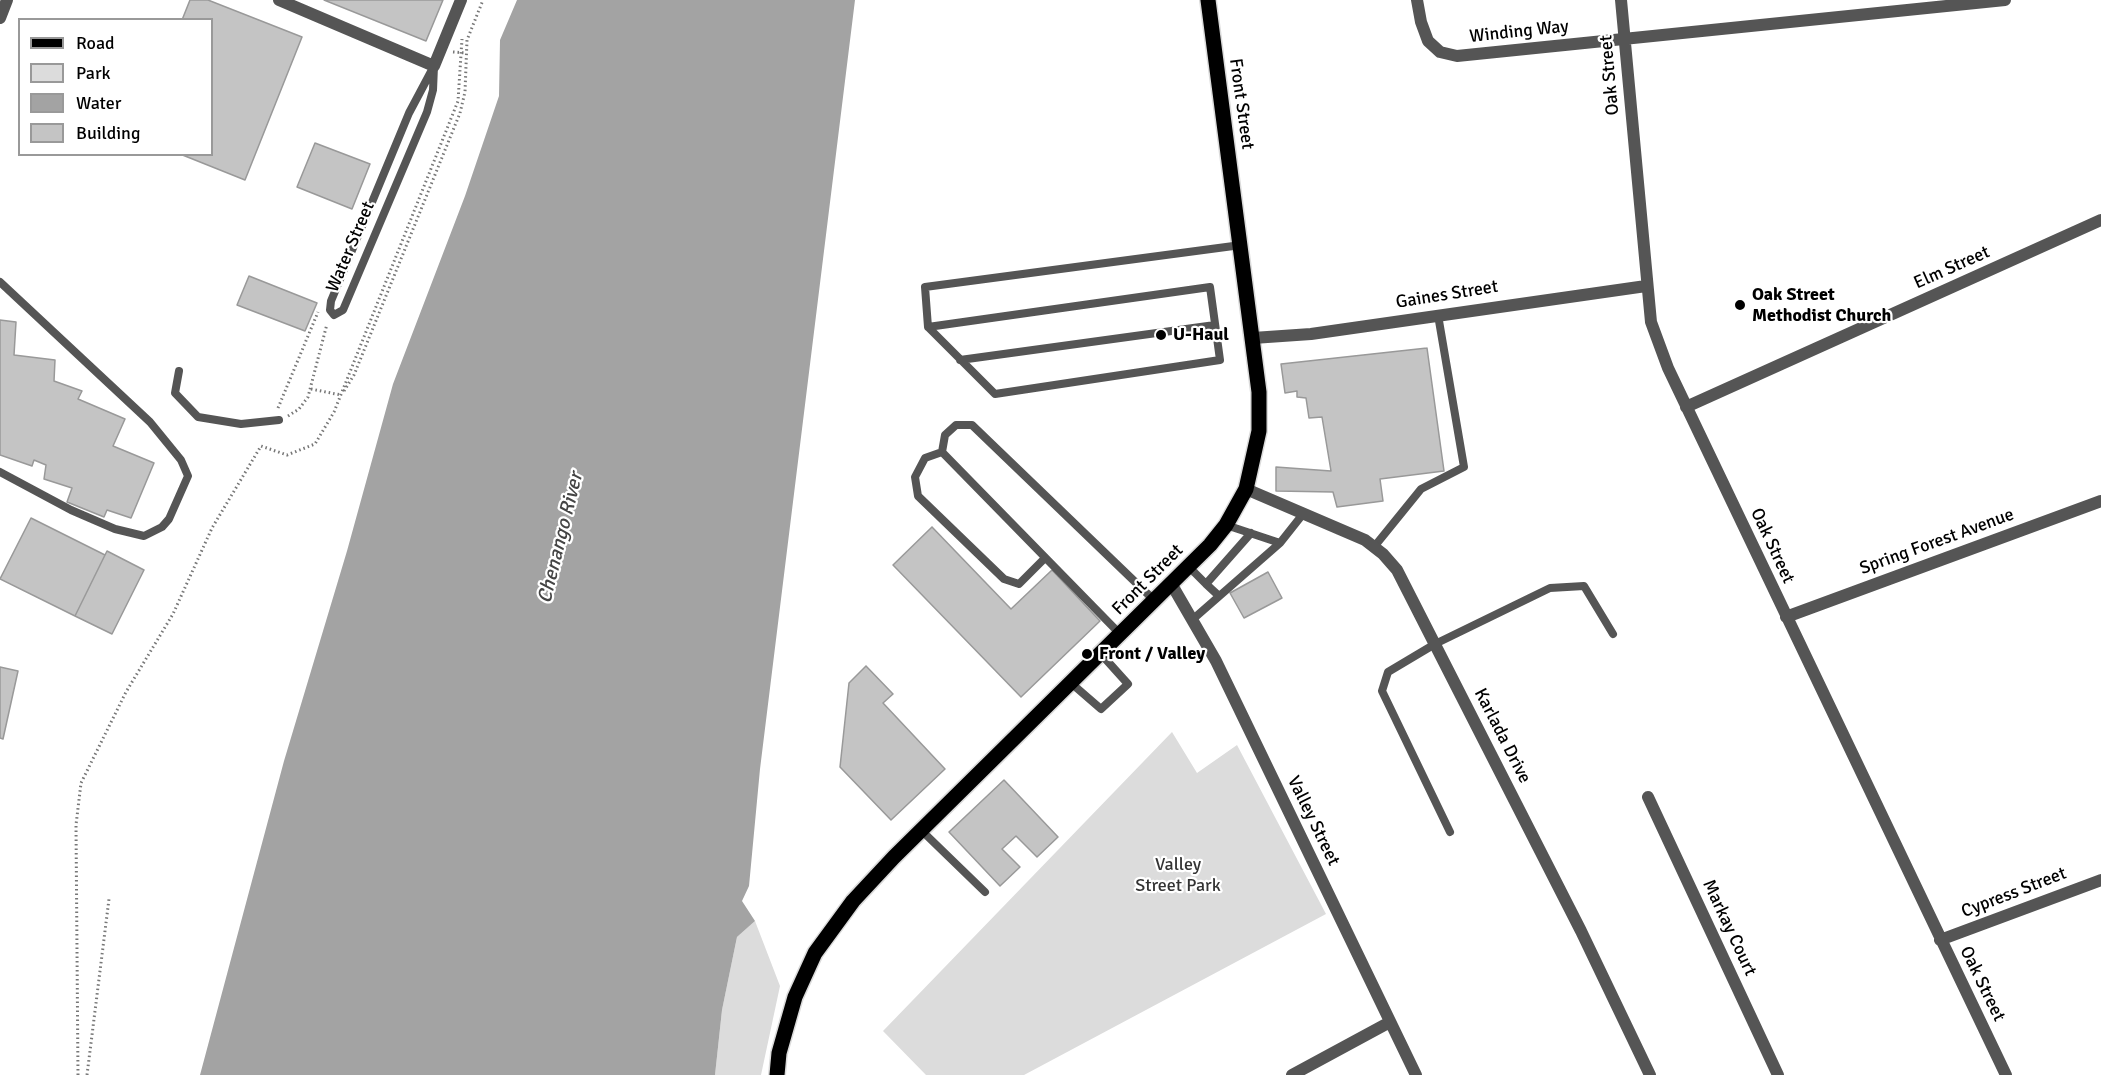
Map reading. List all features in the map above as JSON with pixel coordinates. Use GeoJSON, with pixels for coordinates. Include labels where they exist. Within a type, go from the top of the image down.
{"type":"FeatureCollection","features":[{"type":"Feature","properties":{"kind":"main road","name":"Front Street"},"geometry":{"type":"LineString","coordinates":[[777,1075],[779,1053],[795,997],[815,953],[853,901],[921,830],[1172,585],[1226,525],[1246,489],[1255,456],[1260,415],[1253,338],[1208,0]]}},
{"type":"Feature","properties":{"kind":"street"},"geometry":{"type":"LineString","coordinates":[[0,18],[7,0]]}},
{"type":"Feature","properties":{"kind":"street"},"geometry":{"type":"LineString","coordinates":[[279,0],[434,66]]}},
{"type":"Feature","properties":{"kind":"street","name":"Water Street"},"geometry":{"type":"LineString","coordinates":[[434,66],[461,0]]}},
{"type":"Feature","properties":{"kind":"street","name":"Winding Way"},"geometry":{"type":"LineString","coordinates":[[1418,0],[1421,22],[1428,42],[1440,52],[1457,56],[1624,39]]}},
{"type":"Feature","properties":{"kind":"street","name":"Oak Street"},"geometry":{"type":"LineString","coordinates":[[1621,0],[1651,322],[1686,407],[2006,1075]]}},
{"type":"Feature","properties":{"kind":"street"},"geometry":{"type":"LineString","coordinates":[[1624,39],[1928,4],[2006,0]]}},
{"type":"Feature","properties":{"kind":"street","name":"Elm Street"},"geometry":{"type":"LineString","coordinates":[[1686,407],[2101,220]]}},
{"type":"Feature","properties":{"kind":"street","name":"Gaines Street"},"geometry":{"type":"LineString","coordinates":[[1253,338],[1311,334],[1646,286]]}},
{"type":"Feature","properties":{"kind":"street","name":"Karlada Drive"},"geometry":{"type":"LineString","coordinates":[[1246,489],[1365,540],[1397,570],[1581,931],[1650,1075]]}},
{"type":"Feature","properties":{"kind":"street","name":"Spring Forest Avenue"},"geometry":{"type":"LineString","coordinates":[[1786,617],[2101,501]]}},
{"type":"Feature","properties":{"kind":"street","name":"Valley Street"},"geometry":{"type":"LineString","coordinates":[[1172,585],[1216,662],[1416,1075]]}},
{"type":"Feature","properties":{"kind":"street","name":"Markay Court"},"geometry":{"type":"LineString","coordinates":[[1648,796],[1778,1075]]}},
{"type":"Feature","properties":{"kind":"street","name":"Cypress Street"},"geometry":{"type":"LineString","coordinates":[[1940,940],[2101,880]]}},
{"type":"Feature","properties":{"kind":"street"},"geometry":{"type":"LineString","coordinates":[[1292,1075],[1390,1022]]}},
{"type":"Feature","properties":{"kind":"lane","name":"Water Street"},"geometry":{"type":"LineString","coordinates":[[434,66],[433,90],[427,112],[344,310],[338,315],[331,313],[331,301],[409,113],[434,66]]}},
{"type":"Feature","properties":{"kind":"lane"},"geometry":{"type":"LineString","coordinates":[[928,327],[1210,287],[1220,360],[995,394],[928,327],[924,287],[1241,245]]}},
{"type":"Feature","properties":{"kind":"lane"},"geometry":{"type":"LineString","coordinates":[[0,282],[150,422],[181,460],[188,476],[169,519],[162,527],[144,536],[116,528],[71,510],[0,472]]}},
{"type":"Feature","properties":{"kind":"lane"},"geometry":{"type":"LineString","coordinates":[[1374,547],[1420,489],[1464,467],[1438,315]]}},
{"type":"Feature","properties":{"kind":"lane"},"geometry":{"type":"LineString","coordinates":[[960,360],[1215,325]]}},
{"type":"Feature","properties":{"kind":"lane"},"geometry":{"type":"LineString","coordinates":[[179,371],[175,393],[198,417],[226,423],[279,420]]}},
{"type":"Feature","properties":{"kind":"lane"},"geometry":{"type":"LineString","coordinates":[[942,452],[945,435],[956,424],[972,425],[1155,601]]}},
{"type":"Feature","properties":{"kind":"lane"},"geometry":{"type":"LineString","coordinates":[[942,452],[1121,634]]}},
{"type":"Feature","properties":{"kind":"lane"},"geometry":{"type":"LineString","coordinates":[[942,452],[925,458],[915,477],[918,496],[1004,579],[1019,584],[1045,558]]}},
{"type":"Feature","properties":{"kind":"lane"},"geometry":{"type":"LineString","coordinates":[[1192,620],[1280,543],[1303,514]]}},
{"type":"Feature","properties":{"kind":"lane"},"geometry":{"type":"LineString","coordinates":[[1226,525],[1280,543]]}},
{"type":"Feature","properties":{"kind":"lane"},"geometry":{"type":"LineString","coordinates":[[1206,584],[1251,533]]}},
{"type":"Feature","properties":{"kind":"lane"},"geometry":{"type":"LineString","coordinates":[[1189,567],[1220,596]]}},
{"type":"Feature","properties":{"kind":"lane"},"geometry":{"type":"LineString","coordinates":[[1450,832],[1382,691],[1388,672],[1435,644],[1550,588],[1584,586],[1613,634]]}},
{"type":"Feature","properties":{"kind":"lane"},"geometry":{"type":"LineString","coordinates":[[1071,683],[1101,709],[1128,684],[1101,654]]}},
{"type":"Feature","properties":{"kind":"lane"},"geometry":{"type":"LineString","coordinates":[[921,830],[986,892]]}},
{"type":"Feature","properties":{"kind":"path"},"geometry":{"type":"LineString","coordinates":[[474,7],[477,0]]}},
{"type":"Feature","properties":{"kind":"path"},"geometry":{"type":"LineString","coordinates":[[341,394],[354,375],[460,113],[465,92],[467,40],[483,0]]}},
{"type":"Feature","properties":{"kind":"path"},"geometry":{"type":"LineString","coordinates":[[78,1075],[76,825],[81,783],[126,692],[173,614],[212,528],[261,446],[287,455],[315,444],[341,394],[458,101],[464,32]]}},
{"type":"Feature","properties":{"kind":"path"},"geometry":{"type":"LineString","coordinates":[[289,382],[278,405],[279,420],[299,409],[311,389],[331,313]]}},
{"type":"Feature","properties":{"kind":"path"},"geometry":{"type":"LineString","coordinates":[[311,389],[341,394]]}},
{"type":"Feature","properties":{"kind":"path"},"geometry":{"type":"LineString","coordinates":[[87,1075],[109,899]]}},
{"type":"Feature","properties":{"kind":"green space","name":"Valley Street Park"},"geometry":{"type":"Polygon","coordinates":[[[1172,732],[1197,773],[1237,745],[1326,914],[1024,1075],[926,1075],[883,1031],[1172,732]]]}},
{"type":"Feature","properties":{"kind":"green space"},"geometry":{"type":"Polygon","coordinates":[[[755,921],[780,986],[761,1075],[715,1075],[722,1010],[737,937],[755,921]]]}},
{"type":"Feature","properties":{"kind":"water","name":"Chenango River"},"geometry":{"type":"Polygon","coordinates":[[[517,0],[855,0],[760,769],[749,886],[742,901],[755,921],[737,937],[722,1010],[715,1075],[200,1075],[284,761],[347,551],[393,384],[465,196],[499,96],[500,40],[517,0]]]}},
{"type":"Feature","properties":{"kind":"building"},"geometry":{"type":"Polygon","coordinates":[[[190,0],[208,0],[302,37],[245,180],[185,156],[213,156],[213,18],[183,18],[190,0]]]}},
{"type":"Feature","properties":{"kind":"building"},"geometry":{"type":"Polygon","coordinates":[[[324,0],[443,0],[426,41],[324,0]]]}},
{"type":"Feature","properties":{"kind":"building"},"geometry":{"type":"Polygon","coordinates":[[[315,143],[370,164],[352,209],[297,187],[315,143]]]}},
{"type":"Feature","properties":{"kind":"building"},"geometry":{"type":"Polygon","coordinates":[[[249,276],[317,303],[305,331],[237,305],[249,276]]]}},
{"type":"Feature","properties":{"kind":"building"},"geometry":{"type":"Polygon","coordinates":[[[0,320],[16,322],[14,355],[55,360],[54,381],[82,391],[78,399],[125,419],[113,446],[154,463],[131,518],[107,510],[104,517],[67,502],[72,488],[44,479],[46,465],[34,460],[32,466],[0,455],[0,320]]]}},
{"type":"Feature","properties":{"kind":"building"},"geometry":{"type":"Polygon","coordinates":[[[1427,348],[1444,471],[1380,479],[1383,501],[1337,507],[1333,492],[1276,491],[1276,467],[1331,471],[1322,417],[1309,418],[1306,398],[1297,397],[1297,391],[1285,393],[1281,364],[1427,348]]]}},
{"type":"Feature","properties":{"kind":"building"},"geometry":{"type":"Polygon","coordinates":[[[31,518],[105,555],[75,616],[0,579],[31,518]]]}},
{"type":"Feature","properties":{"kind":"building"},"geometry":{"type":"Polygon","coordinates":[[[932,527],[1011,609],[1052,570],[1100,621],[1021,697],[893,565],[932,527]]]}},
{"type":"Feature","properties":{"kind":"building"},"geometry":{"type":"Polygon","coordinates":[[[107,551],[144,570],[112,634],[75,616],[107,551]]]}},
{"type":"Feature","properties":{"kind":"building"},"geometry":{"type":"Polygon","coordinates":[[[1268,572],[1282,598],[1244,618],[1230,593],[1268,572]]]}},
{"type":"Feature","properties":{"kind":"building"},"geometry":{"type":"Polygon","coordinates":[[[866,666],[893,694],[883,703],[945,769],[891,820],[840,767],[849,683],[866,666]]]}},
{"type":"Feature","properties":{"kind":"building"},"geometry":{"type":"Polygon","coordinates":[[[0,667],[18,671],[3,739],[0,738],[0,667]]]}},
{"type":"Feature","properties":{"kind":"building"},"geometry":{"type":"Polygon","coordinates":[[[1004,780],[1058,837],[1037,857],[1016,836],[1002,849],[1020,867],[1000,886],[949,832],[1004,780]]]}},
{"type":"Feature","properties":{"kind":"place","name":"Oak Street Methodist Church"},"geometry":{"type":"Point","coordinates":[1740,305]}},
{"type":"Feature","properties":{"kind":"place","name":"U-Haul"},"geometry":{"type":"Point","coordinates":[1161,335]}},
{"type":"Feature","properties":{"kind":"place","name":"Front / Valley"},"geometry":{"type":"Point","coordinates":[1087,654]}}]}
